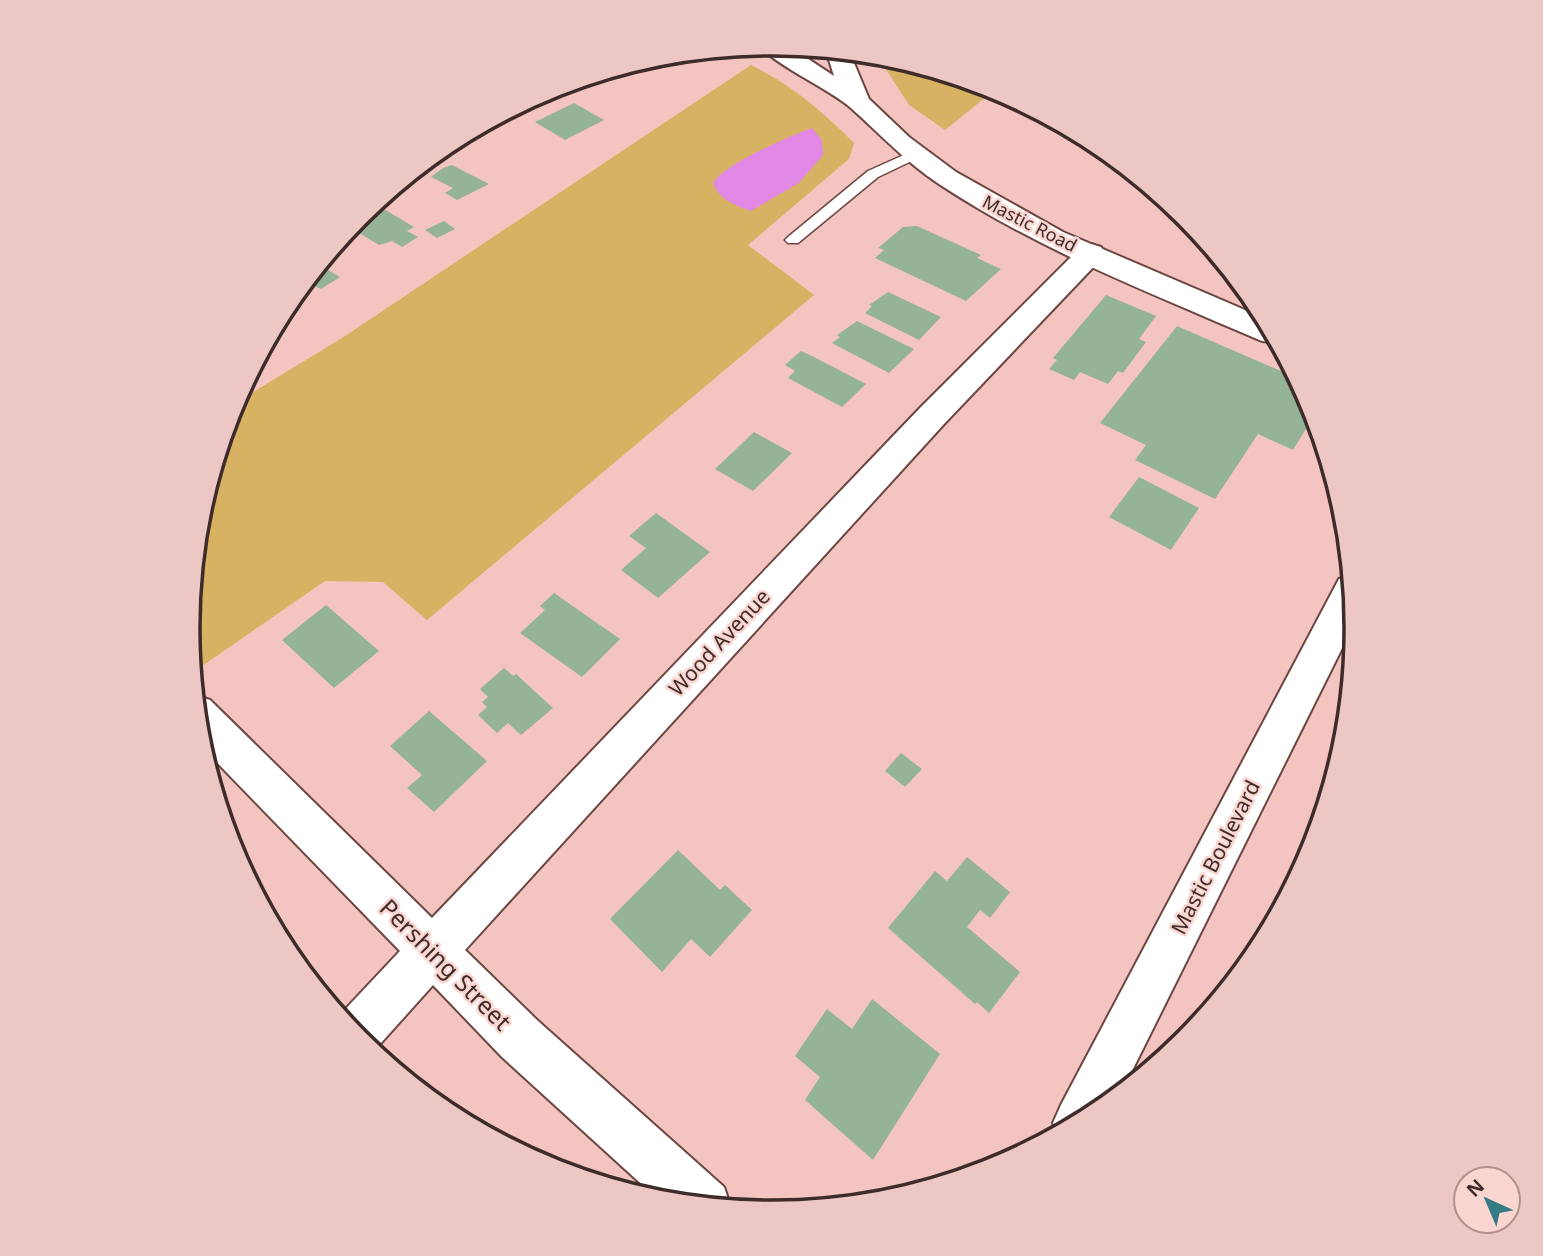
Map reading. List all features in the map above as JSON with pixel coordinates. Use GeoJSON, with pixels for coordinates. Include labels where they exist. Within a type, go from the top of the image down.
{"type":"FeatureCollection","features":[{"type":"Feature","properties":{"kind":"street"},"geometry":{"type":"LineString","coordinates":[[790,56],[858,102]]}},
{"type":"Feature","properties":{"kind":"street","name":"Mastic Road"},"geometry":{"type":"LineString","coordinates":[[840,60],[858,102],[915,154],[945,176],[1016,218],[1258,327]]}},
{"type":"Feature","properties":{"kind":"street","name":"Wood Avenue"},"geometry":{"type":"LineString","coordinates":[[362,1027],[932,416],[1091,253]]}},
{"type":"Feature","properties":{"kind":"street","name":"Mastic Boulevard"},"geometry":{"type":"LineString","coordinates":[[1089,1104],[1343,608]]}},
{"type":"Feature","properties":{"kind":"street","name":"Pershing Street"},"geometry":{"type":"LineString","coordinates":[[207,724],[520,1039],[692,1194]]}},
{"type":"Feature","properties":{"kind":"lane"},"geometry":{"type":"LineString","coordinates":[[793,240],[873,174],[915,154]]}},
{"type":"Feature","properties":{"kind":"shaded area"},"geometry":{"type":"Polygon","coordinates":[[[751,65],[806,100],[854,143],[849,159],[748,245],[814,295],[427,620],[383,582],[325,581],[201,667],[201,591],[210,516],[230,444],[243,409],[249,394],[342,338],[751,65]]]}},
{"type":"Feature","properties":{"kind":"shaded area"},"geometry":{"type":"Polygon","coordinates":[[[885,67],[920,75],[985,98],[945,130],[909,105],[885,67]]]}},
{"type":"Feature","properties":{"kind":"shaded area"},"geometry":{"type":"Polygon","coordinates":[[[812,128],[822,140],[823,155],[799,183],[751,211],[729,202],[716,190],[713,184],[728,169],[757,152],[812,128]]]}},
{"type":"Feature","properties":{"kind":"building"},"geometry":{"type":"Polygon","coordinates":[[[574,103],[604,120],[565,140],[535,122],[574,103]]]}},
{"type":"Feature","properties":{"kind":"building"},"geometry":{"type":"Polygon","coordinates":[[[452,165],[489,184],[457,200],[445,193],[453,188],[431,177],[452,165]]]}},
{"type":"Feature","properties":{"kind":"building"},"geometry":{"type":"Polygon","coordinates":[[[383,209],[414,227],[407,231],[418,237],[402,247],[392,241],[379,245],[359,233],[383,209]]]}},
{"type":"Feature","properties":{"kind":"building"},"geometry":{"type":"Polygon","coordinates":[[[444,221],[455,229],[437,238],[425,230],[444,221]]]}},
{"type":"Feature","properties":{"kind":"building"},"geometry":{"type":"Polygon","coordinates":[[[917,226],[981,255],[977,258],[1001,269],[966,301],[875,258],[884,250],[878,248],[903,227],[917,226]]]}},
{"type":"Feature","properties":{"kind":"building"},"geometry":{"type":"Polygon","coordinates":[[[326,269],[340,277],[321,289],[314,286],[326,269]]]}},
{"type":"Feature","properties":{"kind":"building"},"geometry":{"type":"Polygon","coordinates":[[[888,292],[941,317],[919,340],[865,313],[872,306],[869,305],[888,292]]]}},
{"type":"Feature","properties":{"kind":"building"},"geometry":{"type":"Polygon","coordinates":[[[1106,295],[1156,316],[1139,339],[1146,342],[1123,373],[1118,371],[1108,384],[1080,372],[1074,380],[1049,369],[1057,360],[1053,358],[1106,295]]]}},
{"type":"Feature","properties":{"kind":"building"},"geometry":{"type":"Polygon","coordinates":[[[857,321],[914,349],[889,373],[832,343],[840,337],[837,335],[857,321]]]}},
{"type":"Feature","properties":{"kind":"building"},"geometry":{"type":"Polygon","coordinates":[[[1177,326],[1283,372],[1307,427],[1293,450],[1258,434],[1215,499],[1135,460],[1146,445],[1100,423],[1177,326]]]}},
{"type":"Feature","properties":{"kind":"building"},"geometry":{"type":"Polygon","coordinates":[[[801,351],[866,384],[842,407],[788,378],[795,371],[785,365],[801,351]]]}},
{"type":"Feature","properties":{"kind":"building"},"geometry":{"type":"Polygon","coordinates":[[[754,432],[792,453],[753,491],[715,469],[754,432]]]}},
{"type":"Feature","properties":{"kind":"building"},"geometry":{"type":"Polygon","coordinates":[[[1139,477],[1199,508],[1171,550],[1109,517],[1139,477]]]}},
{"type":"Feature","properties":{"kind":"building"},"geometry":{"type":"Polygon","coordinates":[[[656,513],[710,552],[658,598],[621,570],[646,548],[629,536],[656,513]]]}},
{"type":"Feature","properties":{"kind":"building"},"geometry":{"type":"Polygon","coordinates":[[[554,593],[620,639],[582,677],[520,633],[545,610],[540,606],[554,593]]]}},
{"type":"Feature","properties":{"kind":"building"},"geometry":{"type":"Polygon","coordinates":[[[326,605],[379,651],[334,688],[282,640],[326,605]]]}},
{"type":"Feature","properties":{"kind":"building"},"geometry":{"type":"Polygon","coordinates":[[[504,668],[513,676],[516,674],[553,708],[521,735],[508,723],[497,733],[478,715],[487,707],[482,702],[488,697],[480,689],[504,668]]]}},
{"type":"Feature","properties":{"kind":"building"},"geometry":{"type":"Polygon","coordinates":[[[429,711],[487,761],[434,812],[407,788],[422,775],[390,746],[429,711]]]}},
{"type":"Feature","properties":{"kind":"building"},"geometry":{"type":"Polygon","coordinates":[[[901,753],[922,769],[905,787],[885,771],[901,753]]]}},
{"type":"Feature","properties":{"kind":"building"},"geometry":{"type":"Polygon","coordinates":[[[678,850],[720,890],[725,885],[752,910],[710,957],[691,939],[662,972],[610,919],[678,850]]]}},
{"type":"Feature","properties":{"kind":"building"},"geometry":{"type":"Polygon","coordinates":[[[967,857],[1010,892],[990,918],[980,910],[967,927],[1020,972],[989,1013],[977,1002],[975,1004],[888,928],[935,871],[947,881],[967,857]]]}},
{"type":"Feature","properties":{"kind":"building"},"geometry":{"type":"Polygon","coordinates":[[[872,999],[940,1054],[873,1160],[805,1100],[820,1077],[795,1056],[827,1009],[852,1029],[872,999]]]}}]}
